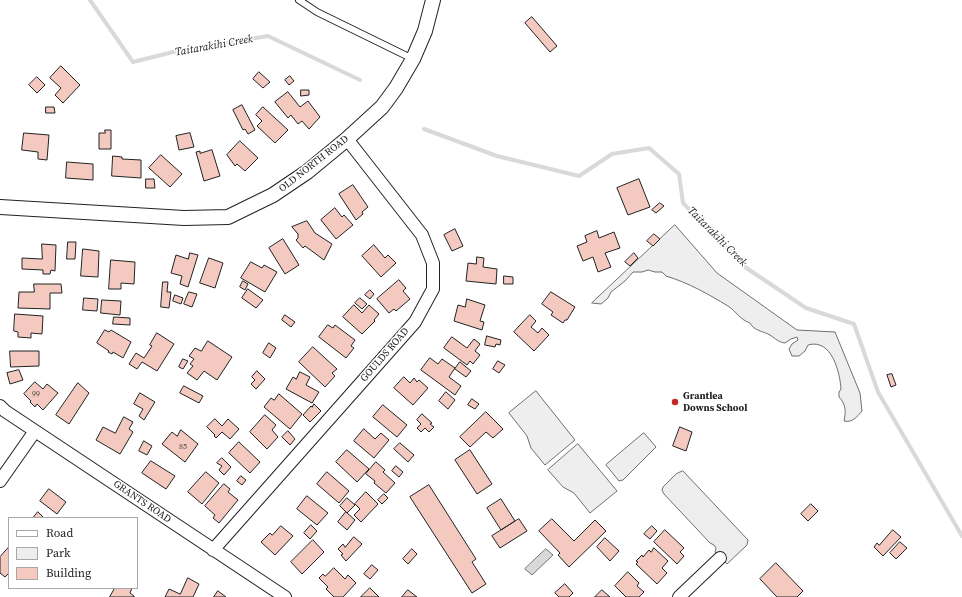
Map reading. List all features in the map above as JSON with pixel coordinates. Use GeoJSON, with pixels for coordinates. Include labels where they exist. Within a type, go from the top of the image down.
{"type":"FeatureCollection","features":[{"type":"Feature","properties":{"kind":"street","name":"OLD NORTH ROAD"},"geometry":{"type":"LineString","coordinates":[[0,207],[184,218],[228,217],[273,195],[307,172],[347,139],[382,107],[396,88],[413,59],[425,31],[433,0]]}},
{"type":"Feature","properties":{"kind":"street","name":"GOULDS ROAD"},"geometry":{"type":"LineString","coordinates":[[213,550],[415,322],[433,289],[433,263],[422,235],[347,139]]}},
{"type":"Feature","properties":{"kind":"street","name":"GRANTS ROAD"},"geometry":{"type":"LineString","coordinates":[[0,406],[5,411],[284,597]]}},
{"type":"Feature","properties":{"kind":"street"},"geometry":{"type":"LineString","coordinates":[[0,481],[35,431]]}},
{"type":"Feature","properties":{"kind":"street"},"geometry":{"type":"LineString","coordinates":[[679,597],[720,558]]}},
{"type":"Feature","properties":{"kind":"lane"},"geometry":{"type":"LineString","coordinates":[[299,0],[317,12],[413,59]]}},
{"type":"Feature","properties":{"kind":"green space"},"geometry":{"type":"Polygon","coordinates":[[[675,225],[717,273],[797,330],[835,332],[860,393],[862,411],[856,417],[849,421],[844,421],[845,408],[839,397],[839,392],[841,389],[839,374],[833,358],[823,347],[816,344],[808,345],[805,351],[799,356],[792,356],[789,349],[792,344],[798,340],[797,337],[785,343],[779,341],[754,328],[731,308],[706,293],[666,276],[662,272],[648,270],[633,272],[625,281],[611,292],[608,298],[601,304],[592,303],[675,225]]]}},
{"type":"Feature","properties":{"kind":"green space"},"geometry":{"type":"Polygon","coordinates":[[[536,391],[575,440],[545,465],[531,448],[527,436],[509,413],[536,391]]]}},
{"type":"Feature","properties":{"kind":"green space"},"geometry":{"type":"Polygon","coordinates":[[[644,433],[656,447],[623,480],[619,481],[606,465],[644,433]]]}},
{"type":"Feature","properties":{"kind":"green space"},"geometry":{"type":"Polygon","coordinates":[[[578,444],[617,491],[590,513],[574,493],[563,487],[548,470],[578,444]]]}},
{"type":"Feature","properties":{"kind":"shaded area"},"geometry":{"type":"Polygon","coordinates":[[[683,471],[748,540],[747,545],[727,564],[715,552],[716,548],[714,545],[710,543],[664,494],[662,490],[663,487],[676,474],[683,471]]]}},
{"type":"Feature","properties":{"kind":"shaded area"},"geometry":{"type":"Polygon","coordinates":[[[546,549],[553,555],[532,575],[525,569],[546,549]]]}},
{"type":"Feature","properties":{"kind":"building"},"geometry":{"type":"Polygon","coordinates":[[[532,17],[557,46],[550,52],[525,23],[532,17]]]}},
{"type":"Feature","properties":{"kind":"building"},"geometry":{"type":"Polygon","coordinates":[[[61,66],[80,85],[63,103],[55,95],[61,88],[50,78],[61,66]]]}},
{"type":"Feature","properties":{"kind":"building"},"geometry":{"type":"Polygon","coordinates":[[[259,72],[270,82],[263,88],[253,79],[259,72]]]}},
{"type":"Feature","properties":{"kind":"building"},"geometry":{"type":"Polygon","coordinates":[[[290,76],[294,81],[289,85],[285,80],[290,76]]]}},
{"type":"Feature","properties":{"kind":"building"},"geometry":{"type":"Polygon","coordinates":[[[37,77],[45,85],[37,93],[29,85],[37,77]]]}},
{"type":"Feature","properties":{"kind":"building"},"geometry":{"type":"Polygon","coordinates":[[[301,90],[309,90],[309,95],[301,96],[301,90]]]}},
{"type":"Feature","properties":{"kind":"building"},"geometry":{"type":"Polygon","coordinates":[[[288,92],[300,107],[308,101],[320,117],[309,129],[302,121],[298,124],[291,115],[288,118],[275,102],[288,92]]]}},
{"type":"Feature","properties":{"kind":"building"},"geometry":{"type":"Polygon","coordinates":[[[242,105],[255,130],[248,134],[245,129],[243,130],[233,110],[242,105]]]}},
{"type":"Feature","properties":{"kind":"building"},"geometry":{"type":"Polygon","coordinates":[[[46,107],[54,107],[55,113],[46,113],[46,107]]]}},
{"type":"Feature","properties":{"kind":"building"},"geometry":{"type":"Polygon","coordinates":[[[263,107],[288,130],[275,143],[257,126],[262,121],[256,115],[263,107]]]}},
{"type":"Feature","properties":{"kind":"building"},"geometry":{"type":"Polygon","coordinates":[[[105,130],[111,130],[111,149],[99,149],[99,133],[105,133],[105,130]]]}},
{"type":"Feature","properties":{"kind":"building"},"geometry":{"type":"Polygon","coordinates":[[[24,133],[49,135],[47,160],[38,159],[38,152],[22,150],[24,133]]]}},
{"type":"Feature","properties":{"kind":"building"},"geometry":{"type":"Polygon","coordinates":[[[190,133],[194,147],[179,150],[176,136],[190,133]]]}},
{"type":"Feature","properties":{"kind":"building"},"geometry":{"type":"Polygon","coordinates":[[[240,141],[258,158],[245,171],[237,164],[235,166],[227,155],[240,141]]]}},
{"type":"Feature","properties":{"kind":"building"},"geometry":{"type":"Polygon","coordinates":[[[212,150],[220,176],[204,181],[196,152],[200,151],[200,153],[212,150]]]}},
{"type":"Feature","properties":{"kind":"building"},"geometry":{"type":"Polygon","coordinates":[[[161,155],[182,174],[170,187],[149,168],[161,155]]]}},
{"type":"Feature","properties":{"kind":"building"},"geometry":{"type":"Polygon","coordinates":[[[113,156],[122,157],[122,159],[141,160],[141,178],[112,176],[113,156]]]}},
{"type":"Feature","properties":{"kind":"building"},"geometry":{"type":"Polygon","coordinates":[[[67,162],[93,164],[93,180],[66,178],[67,162]]]}},
{"type":"Feature","properties":{"kind":"building"},"geometry":{"type":"Polygon","coordinates":[[[146,179],[154,179],[155,188],[146,188],[146,179]]]}},
{"type":"Feature","properties":{"kind":"building"},"geometry":{"type":"Polygon","coordinates":[[[639,179],[650,207],[628,215],[617,188],[639,179]]]}},
{"type":"Feature","properties":{"kind":"building"},"geometry":{"type":"Polygon","coordinates":[[[353,185],[368,207],[356,220],[339,194],[353,185]]]}},
{"type":"Feature","properties":{"kind":"building"},"geometry":{"type":"Polygon","coordinates":[[[660,203],[664,206],[656,213],[652,210],[660,203]]]}},
{"type":"Feature","properties":{"kind":"building"},"geometry":{"type":"Polygon","coordinates":[[[335,208],[342,217],[344,215],[353,225],[336,239],[321,220],[335,208]]]}},
{"type":"Feature","properties":{"kind":"building"},"geometry":{"type":"Polygon","coordinates":[[[307,221],[315,233],[332,244],[324,260],[305,246],[303,248],[296,240],[298,238],[298,234],[292,227],[307,221]]]}},
{"type":"Feature","properties":{"kind":"building"},"geometry":{"type":"Polygon","coordinates":[[[455,229],[463,246],[452,251],[444,235],[455,229]]]}},
{"type":"Feature","properties":{"kind":"building"},"geometry":{"type":"Polygon","coordinates":[[[597,231],[599,238],[614,232],[620,248],[605,253],[611,267],[598,272],[593,257],[583,261],[577,246],[587,242],[585,236],[597,231]]]}},
{"type":"Feature","properties":{"kind":"building"},"geometry":{"type":"Polygon","coordinates":[[[654,234],[660,239],[653,246],[647,241],[654,234]]]}},
{"type":"Feature","properties":{"kind":"building"},"geometry":{"type":"Polygon","coordinates":[[[283,239],[299,265],[285,274],[269,248],[283,239]]]}},
{"type":"Feature","properties":{"kind":"building"},"geometry":{"type":"Polygon","coordinates":[[[68,242],[76,242],[75,259],[67,259],[68,242]]]}},
{"type":"Feature","properties":{"kind":"building"},"geometry":{"type":"Polygon","coordinates":[[[42,244],[56,245],[55,271],[51,270],[50,274],[43,274],[43,270],[22,269],[22,258],[42,259],[42,244]]]}},
{"type":"Feature","properties":{"kind":"building"},"geometry":{"type":"Polygon","coordinates":[[[374,245],[385,258],[388,255],[396,263],[381,277],[362,256],[374,245]]]}},
{"type":"Feature","properties":{"kind":"building"},"geometry":{"type":"Polygon","coordinates":[[[83,249],[99,251],[98,277],[81,276],[83,249]]]}},
{"type":"Feature","properties":{"kind":"building"},"geometry":{"type":"Polygon","coordinates":[[[190,253],[198,255],[188,287],[180,284],[182,276],[171,273],[176,255],[188,259],[190,253]]]}},
{"type":"Feature","properties":{"kind":"building"},"geometry":{"type":"Polygon","coordinates":[[[634,253],[638,258],[630,266],[625,262],[634,253]]]}},
{"type":"Feature","properties":{"kind":"building"},"geometry":{"type":"Polygon","coordinates":[[[477,257],[484,258],[483,267],[497,269],[496,284],[466,281],[468,263],[476,264],[477,257]]]}},
{"type":"Feature","properties":{"kind":"building"},"geometry":{"type":"Polygon","coordinates":[[[209,258],[223,263],[215,288],[200,283],[209,258]]]}},
{"type":"Feature","properties":{"kind":"building"},"geometry":{"type":"Polygon","coordinates":[[[111,260],[135,262],[134,284],[121,283],[121,289],[109,289],[111,260]]]}},
{"type":"Feature","properties":{"kind":"building"},"geometry":{"type":"Polygon","coordinates":[[[251,262],[262,268],[264,265],[277,272],[265,292],[241,278],[251,262]]]}},
{"type":"Feature","properties":{"kind":"building"},"geometry":{"type":"Polygon","coordinates":[[[504,276],[513,277],[513,284],[504,284],[504,276]]]}},
{"type":"Feature","properties":{"kind":"building"},"geometry":{"type":"Polygon","coordinates":[[[399,280],[406,288],[403,291],[410,299],[396,311],[394,309],[389,313],[377,299],[399,280]]]}},
{"type":"Feature","properties":{"kind":"building"},"geometry":{"type":"Polygon","coordinates":[[[243,281],[248,284],[245,290],[240,287],[243,281]]]}},
{"type":"Feature","properties":{"kind":"building"},"geometry":{"type":"Polygon","coordinates":[[[163,282],[168,282],[167,292],[171,292],[169,308],[161,307],[163,282]]]}},
{"type":"Feature","properties":{"kind":"building"},"geometry":{"type":"Polygon","coordinates":[[[34,284],[61,284],[62,293],[50,293],[50,309],[18,308],[19,292],[34,292],[34,284]]]}},
{"type":"Feature","properties":{"kind":"building"},"geometry":{"type":"Polygon","coordinates":[[[248,289],[263,300],[256,308],[242,298],[248,289]]]}},
{"type":"Feature","properties":{"kind":"building"},"geometry":{"type":"Polygon","coordinates":[[[370,290],[374,294],[370,299],[365,295],[370,290]]]}},
{"type":"Feature","properties":{"kind":"building"},"geometry":{"type":"Polygon","coordinates":[[[189,292],[197,294],[192,307],[184,304],[189,292]]]}},
{"type":"Feature","properties":{"kind":"building"},"geometry":{"type":"Polygon","coordinates":[[[551,292],[575,307],[567,320],[563,323],[551,315],[553,312],[542,304],[551,292]]]}},
{"type":"Feature","properties":{"kind":"building"},"geometry":{"type":"Polygon","coordinates":[[[175,295],[183,298],[181,304],[173,301],[175,295]]]}},
{"type":"Feature","properties":{"kind":"building"},"geometry":{"type":"Polygon","coordinates":[[[84,298],[98,299],[97,311],[83,310],[84,298]]]}},
{"type":"Feature","properties":{"kind":"building"},"geometry":{"type":"Polygon","coordinates":[[[360,298],[367,304],[362,309],[355,303],[360,298]]]}},
{"type":"Feature","properties":{"kind":"building"},"geometry":{"type":"Polygon","coordinates":[[[467,299],[485,305],[480,321],[484,322],[482,330],[454,321],[458,305],[465,307],[467,299]]]}},
{"type":"Feature","properties":{"kind":"building"},"geometry":{"type":"Polygon","coordinates":[[[102,300],[121,301],[120,315],[101,313],[102,300]]]}},
{"type":"Feature","properties":{"kind":"building"},"geometry":{"type":"Polygon","coordinates":[[[354,305],[362,313],[369,305],[379,314],[374,320],[375,321],[362,334],[343,317],[354,305]]]}},
{"type":"Feature","properties":{"kind":"building"},"geometry":{"type":"Polygon","coordinates":[[[15,314],[43,316],[42,334],[31,333],[31,338],[18,337],[18,332],[14,331],[15,314]]]}},
{"type":"Feature","properties":{"kind":"building"},"geometry":{"type":"Polygon","coordinates":[[[285,315],[295,322],[291,327],[282,320],[285,315]]]}},
{"type":"Feature","properties":{"kind":"building"},"geometry":{"type":"Polygon","coordinates":[[[530,315],[536,321],[531,327],[538,333],[542,328],[549,335],[534,351],[514,332],[530,315]]]}},
{"type":"Feature","properties":{"kind":"building"},"geometry":{"type":"Polygon","coordinates":[[[114,317],[130,318],[130,325],[113,324],[114,317]]]}},
{"type":"Feature","properties":{"kind":"building"},"geometry":{"type":"Polygon","coordinates":[[[328,325],[333,328],[335,325],[355,340],[351,346],[354,348],[346,358],[319,337],[328,325]]]}},
{"type":"Feature","properties":{"kind":"building"},"geometry":{"type":"Polygon","coordinates":[[[105,330],[109,332],[111,330],[131,342],[123,358],[113,352],[112,354],[108,352],[109,351],[97,343],[105,330]]]}},
{"type":"Feature","properties":{"kind":"building"},"geometry":{"type":"Polygon","coordinates":[[[157,333],[174,344],[157,371],[142,362],[137,369],[129,364],[136,353],[144,358],[152,346],[150,345],[157,333]]]}},
{"type":"Feature","properties":{"kind":"building"},"geometry":{"type":"Polygon","coordinates":[[[487,336],[501,340],[500,345],[496,344],[495,347],[485,345],[487,336]]]}},
{"type":"Feature","properties":{"kind":"building"},"geometry":{"type":"Polygon","coordinates":[[[452,337],[467,348],[474,339],[480,344],[475,351],[480,355],[473,364],[470,361],[467,365],[444,348],[452,337]]]}},
{"type":"Feature","properties":{"kind":"building"},"geometry":{"type":"Polygon","coordinates":[[[208,341],[232,357],[217,380],[204,371],[197,380],[187,373],[193,366],[190,364],[194,359],[189,356],[195,348],[201,351],[208,341]]]}},
{"type":"Feature","properties":{"kind":"building"},"geometry":{"type":"Polygon","coordinates":[[[269,343],[276,348],[270,358],[263,353],[269,343]]]}},
{"type":"Feature","properties":{"kind":"building"},"geometry":{"type":"Polygon","coordinates":[[[313,347],[337,369],[332,373],[335,376],[325,387],[299,362],[313,347]]]}},
{"type":"Feature","properties":{"kind":"building"},"geometry":{"type":"Polygon","coordinates":[[[10,351],[39,351],[39,366],[11,367],[10,351]]]}},
{"type":"Feature","properties":{"kind":"building"},"geometry":{"type":"Polygon","coordinates":[[[430,358],[438,364],[442,359],[455,368],[449,377],[461,386],[455,395],[421,370],[430,358]]]}},
{"type":"Feature","properties":{"kind":"building"},"geometry":{"type":"Polygon","coordinates":[[[183,359],[188,361],[183,369],[179,367],[183,359]]]}},
{"type":"Feature","properties":{"kind":"building"},"geometry":{"type":"Polygon","coordinates":[[[498,361],[505,365],[499,373],[493,369],[498,361]]]}},
{"type":"Feature","properties":{"kind":"building"},"geometry":{"type":"Polygon","coordinates":[[[460,362],[471,371],[466,377],[455,369],[460,362]]]}},
{"type":"Feature","properties":{"kind":"building"},"geometry":{"type":"Polygon","coordinates":[[[19,370],[23,380],[10,384],[7,373],[19,370]]]}},
{"type":"Feature","properties":{"kind":"building"},"geometry":{"type":"Polygon","coordinates":[[[257,371],[265,379],[256,389],[251,384],[255,380],[252,377],[257,371]]]}},
{"type":"Feature","properties":{"kind":"building"},"geometry":{"type":"Polygon","coordinates":[[[300,372],[310,377],[306,385],[319,392],[312,403],[286,389],[293,377],[296,379],[300,372]]]}},
{"type":"Feature","properties":{"kind":"building"},"geometry":{"type":"Polygon","coordinates":[[[892,374],[896,385],[891,387],[887,375],[892,374]]]}},
{"type":"Feature","properties":{"kind":"building"},"geometry":{"type":"Polygon","coordinates":[[[404,377],[410,383],[414,378],[417,382],[419,380],[428,388],[413,405],[394,388],[404,377]]]}},
{"type":"Feature","properties":{"kind":"building"},"geometry":{"type":"Polygon","coordinates":[[[35,382],[43,389],[47,384],[58,393],[43,410],[37,404],[35,407],[24,394],[35,382]]]}},
{"type":"Feature","properties":{"kind":"building"},"geometry":{"type":"Polygon","coordinates":[[[78,383],[89,393],[69,424],[56,415],[78,383]]]}},
{"type":"Feature","properties":{"kind":"building"},"geometry":{"type":"Polygon","coordinates":[[[184,386],[203,396],[199,403],[180,393],[184,386]]]}},
{"type":"Feature","properties":{"kind":"building"},"geometry":{"type":"Polygon","coordinates":[[[446,392],[455,400],[448,409],[439,401],[446,392]]]}},
{"type":"Feature","properties":{"kind":"building"},"geometry":{"type":"Polygon","coordinates":[[[140,393],[155,402],[144,420],[139,416],[143,409],[134,404],[140,393]]]}},
{"type":"Feature","properties":{"kind":"building"},"geometry":{"type":"Polygon","coordinates":[[[279,394],[302,414],[290,429],[264,407],[271,398],[274,400],[279,394]]]}},
{"type":"Feature","properties":{"kind":"building"},"geometry":{"type":"Polygon","coordinates":[[[472,399],[479,404],[475,409],[468,405],[472,399]]]}},
{"type":"Feature","properties":{"kind":"building"},"geometry":{"type":"Polygon","coordinates":[[[314,404],[321,411],[310,422],[303,415],[314,404]]]}},
{"type":"Feature","properties":{"kind":"building"},"geometry":{"type":"Polygon","coordinates":[[[383,405],[407,425],[397,437],[373,417],[383,405]]]}},
{"type":"Feature","properties":{"kind":"building"},"geometry":{"type":"Polygon","coordinates":[[[486,412],[503,429],[493,438],[486,432],[470,447],[460,437],[486,412]]]}},
{"type":"Feature","properties":{"kind":"building"},"geometry":{"type":"Polygon","coordinates":[[[422,414],[432,423],[430,424],[434,427],[429,432],[425,428],[421,432],[417,428],[421,424],[417,420],[422,414]]]}},
{"type":"Feature","properties":{"kind":"building"},"geometry":{"type":"Polygon","coordinates":[[[265,415],[276,425],[272,430],[278,437],[267,449],[250,432],[265,415]]]}},
{"type":"Feature","properties":{"kind":"building"},"geometry":{"type":"Polygon","coordinates":[[[124,417],[133,422],[129,429],[133,432],[120,454],[96,440],[103,427],[115,433],[124,417]]]}},
{"type":"Feature","properties":{"kind":"building"},"geometry":{"type":"Polygon","coordinates":[[[215,419],[222,426],[228,419],[239,429],[230,439],[222,432],[216,438],[207,427],[215,419]]]}},
{"type":"Feature","properties":{"kind":"building"},"geometry":{"type":"Polygon","coordinates":[[[680,427],[692,432],[686,451],[673,446],[680,427]]]}},
{"type":"Feature","properties":{"kind":"building"},"geometry":{"type":"Polygon","coordinates":[[[364,429],[375,439],[381,433],[389,440],[374,458],[354,441],[364,429]]]}},
{"type":"Feature","properties":{"kind":"building"},"geometry":{"type":"Polygon","coordinates":[[[181,430],[198,444],[185,462],[162,444],[172,432],[177,436],[181,430]]]}},
{"type":"Feature","properties":{"kind":"building"},"geometry":{"type":"Polygon","coordinates":[[[288,431],[295,439],[290,445],[282,437],[288,431]]]}},
{"type":"Feature","properties":{"kind":"building"},"geometry":{"type":"Polygon","coordinates":[[[144,441],[152,446],[147,455],[139,451],[144,441]]]}},
{"type":"Feature","properties":{"kind":"building"},"geometry":{"type":"Polygon","coordinates":[[[239,442],[260,462],[250,473],[229,453],[239,442]]]}},
{"type":"Feature","properties":{"kind":"building"},"geometry":{"type":"Polygon","coordinates":[[[400,443],[414,455],[408,462],[394,449],[400,443]]]}},
{"type":"Feature","properties":{"kind":"building"},"geometry":{"type":"Polygon","coordinates":[[[347,450],[369,469],[357,482],[336,462],[347,450]]]}},
{"type":"Feature","properties":{"kind":"building"},"geometry":{"type":"Polygon","coordinates":[[[470,450],[492,484],[477,494],[455,460],[470,450]]]}},
{"type":"Feature","properties":{"kind":"building"},"geometry":{"type":"Polygon","coordinates":[[[222,458],[231,467],[224,475],[219,470],[222,466],[217,463],[222,458]]]}},
{"type":"Feature","properties":{"kind":"building"},"geometry":{"type":"Polygon","coordinates":[[[151,461],[175,476],[166,489],[142,473],[151,461]]]}},
{"type":"Feature","properties":{"kind":"building"},"geometry":{"type":"Polygon","coordinates":[[[376,462],[385,470],[383,472],[395,483],[386,493],[366,474],[376,462]]]}},
{"type":"Feature","properties":{"kind":"building"},"geometry":{"type":"Polygon","coordinates":[[[396,466],[403,472],[399,477],[392,471],[396,466]]]}},
{"type":"Feature","properties":{"kind":"building"},"geometry":{"type":"Polygon","coordinates":[[[206,472],[219,483],[202,504],[188,492],[206,472]]]}},
{"type":"Feature","properties":{"kind":"building"},"geometry":{"type":"Polygon","coordinates":[[[327,472],[349,491],[339,503],[317,484],[327,472]]]}},
{"type":"Feature","properties":{"kind":"building"},"geometry":{"type":"Polygon","coordinates":[[[241,476],[246,480],[242,485],[237,481],[241,476]]]}},
{"type":"Feature","properties":{"kind":"building"},"geometry":{"type":"Polygon","coordinates":[[[224,484],[230,489],[228,492],[238,500],[219,523],[213,518],[215,515],[205,506],[224,484]]]}},
{"type":"Feature","properties":{"kind":"building"},"geometry":{"type":"Polygon","coordinates":[[[429,485],[476,559],[472,562],[486,584],[472,593],[410,497],[429,485]]]}},
{"type":"Feature","properties":{"kind":"building"},"geometry":{"type":"Polygon","coordinates":[[[49,489],[66,502],[57,514],[40,501],[49,489]]]}},
{"type":"Feature","properties":{"kind":"building"},"geometry":{"type":"Polygon","coordinates":[[[366,492],[378,504],[361,522],[354,515],[360,509],[355,504],[366,492]]]}},
{"type":"Feature","properties":{"kind":"building"},"geometry":{"type":"Polygon","coordinates":[[[384,494],[388,498],[382,504],[378,500],[384,494]]]}},
{"type":"Feature","properties":{"kind":"building"},"geometry":{"type":"Polygon","coordinates":[[[307,496],[328,513],[317,525],[297,509],[307,496]]]}},
{"type":"Feature","properties":{"kind":"building"},"geometry":{"type":"Polygon","coordinates":[[[347,498],[355,505],[347,513],[340,506],[347,498]]]}},
{"type":"Feature","properties":{"kind":"building"},"geometry":{"type":"Polygon","coordinates":[[[501,499],[515,521],[501,530],[487,508],[501,499]]]}},
{"type":"Feature","properties":{"kind":"building"},"geometry":{"type":"Polygon","coordinates":[[[811,504],[818,511],[808,521],[801,514],[811,504]]]}},
{"type":"Feature","properties":{"kind":"building"},"geometry":{"type":"Polygon","coordinates":[[[38,512],[43,517],[34,517],[38,512]]]}},
{"type":"Feature","properties":{"kind":"building"},"geometry":{"type":"Polygon","coordinates":[[[346,512],[355,520],[347,530],[338,522],[346,512]]]}},
{"type":"Feature","properties":{"kind":"building"},"geometry":{"type":"Polygon","coordinates":[[[519,519],[527,531],[500,548],[492,536],[519,519]]]}},
{"type":"Feature","properties":{"kind":"building"},"geometry":{"type":"Polygon","coordinates":[[[552,519],[574,541],[595,520],[606,531],[569,567],[558,555],[560,553],[539,531],[552,519]]]}},
{"type":"Feature","properties":{"kind":"building"},"geometry":{"type":"Polygon","coordinates":[[[311,525],[317,531],[310,539],[304,533],[311,525]]]}},
{"type":"Feature","properties":{"kind":"building"},"geometry":{"type":"Polygon","coordinates":[[[281,526],[293,536],[275,555],[261,542],[270,533],[272,535],[281,526]]]}},
{"type":"Feature","properties":{"kind":"building"},"geometry":{"type":"Polygon","coordinates":[[[652,526],[657,531],[650,539],[644,534],[652,526]]]}},
{"type":"Feature","properties":{"kind":"building"},"geometry":{"type":"Polygon","coordinates":[[[665,530],[684,548],[680,552],[684,556],[677,564],[654,542],[665,530]]]}},
{"type":"Feature","properties":{"kind":"building"},"geometry":{"type":"Polygon","coordinates":[[[893,530],[901,537],[883,556],[874,547],[877,543],[879,545],[893,530]]]}},
{"type":"Feature","properties":{"kind":"building"},"geometry":{"type":"Polygon","coordinates":[[[354,537],[362,544],[346,561],[341,555],[343,554],[338,549],[343,544],[345,547],[354,537]]]}},
{"type":"Feature","properties":{"kind":"building"},"geometry":{"type":"Polygon","coordinates":[[[605,538],[619,551],[610,561],[597,547],[605,538]]]}},
{"type":"Feature","properties":{"kind":"building"},"geometry":{"type":"Polygon","coordinates":[[[313,540],[324,552],[302,574],[291,562],[313,540]]]}},
{"type":"Feature","properties":{"kind":"building"},"geometry":{"type":"Polygon","coordinates":[[[900,542],[907,548],[896,559],[890,553],[900,542]]]}},
{"type":"Feature","properties":{"kind":"building"},"geometry":{"type":"Polygon","coordinates":[[[8,548],[8,574],[5,577],[0,573],[0,557],[8,548]]]}},
{"type":"Feature","properties":{"kind":"building"},"geometry":{"type":"Polygon","coordinates":[[[654,548],[668,561],[662,568],[667,573],[657,584],[636,564],[638,562],[636,561],[642,555],[643,557],[649,550],[651,552],[654,548]]]}},
{"type":"Feature","properties":{"kind":"building"},"geometry":{"type":"Polygon","coordinates":[[[412,549],[417,554],[408,564],[403,559],[412,549]]]}},
{"type":"Feature","properties":{"kind":"building"},"geometry":{"type":"Polygon","coordinates":[[[776,563],[803,591],[797,597],[777,597],[760,579],[776,563]]]}},
{"type":"Feature","properties":{"kind":"building"},"geometry":{"type":"Polygon","coordinates":[[[372,565],[378,570],[370,579],[364,574],[372,565]]]}},
{"type":"Feature","properties":{"kind":"building"},"geometry":{"type":"Polygon","coordinates":[[[334,568],[345,579],[348,575],[356,583],[343,597],[334,597],[326,589],[328,587],[319,578],[323,574],[325,576],[334,568]]]}},
{"type":"Feature","properties":{"kind":"building"},"geometry":{"type":"Polygon","coordinates":[[[628,572],[639,583],[637,586],[644,592],[639,597],[626,597],[615,586],[628,572]]]}},
{"type":"Feature","properties":{"kind":"building"},"geometry":{"type":"Polygon","coordinates":[[[188,578],[199,584],[193,597],[165,597],[169,589],[180,594],[188,578]]]}},
{"type":"Feature","properties":{"kind":"building"},"geometry":{"type":"Polygon","coordinates":[[[565,584],[573,593],[569,597],[559,597],[555,593],[565,584]]]}},
{"type":"Feature","properties":{"kind":"building"},"geometry":{"type":"Polygon","coordinates":[[[370,588],[379,597],[361,597],[370,588]]]}},
{"type":"Feature","properties":{"kind":"building"},"geometry":{"type":"Polygon","coordinates":[[[114,589],[132,589],[130,593],[134,596],[134,597],[110,597],[114,589]]]}},
{"type":"Feature","properties":{"kind":"building"},"geometry":{"type":"Polygon","coordinates":[[[408,590],[417,597],[402,597],[408,590]]]}},
{"type":"Feature","properties":{"kind":"building"},"geometry":{"type":"Polygon","coordinates":[[[602,590],[610,597],[595,597],[602,590]]]}},
{"type":"Feature","properties":{"kind":"building"},"geometry":{"type":"Polygon","coordinates":[[[218,591],[226,597],[214,597],[218,591]]]}},
{"type":"Feature","properties":{"kind":"waterway","name":"Taitarakihi Creek"},"geometry":{"type":"LineString","coordinates":[[90,0],[133,62],[177,51],[268,36],[360,80]]}},
{"type":"Feature","properties":{"kind":"waterway","name":"Taitarakihi Creek"},"geometry":{"type":"LineString","coordinates":[[424,129],[497,156],[579,176],[612,154],[649,148],[679,174],[683,203],[745,267],[806,308],[854,324],[878,392],[962,536]]}},
{"type":"Feature","properties":{"kind":"place","name":"Grantlea Downs School"},"geometry":{"type":"Point","coordinates":[675,402]}}]}
